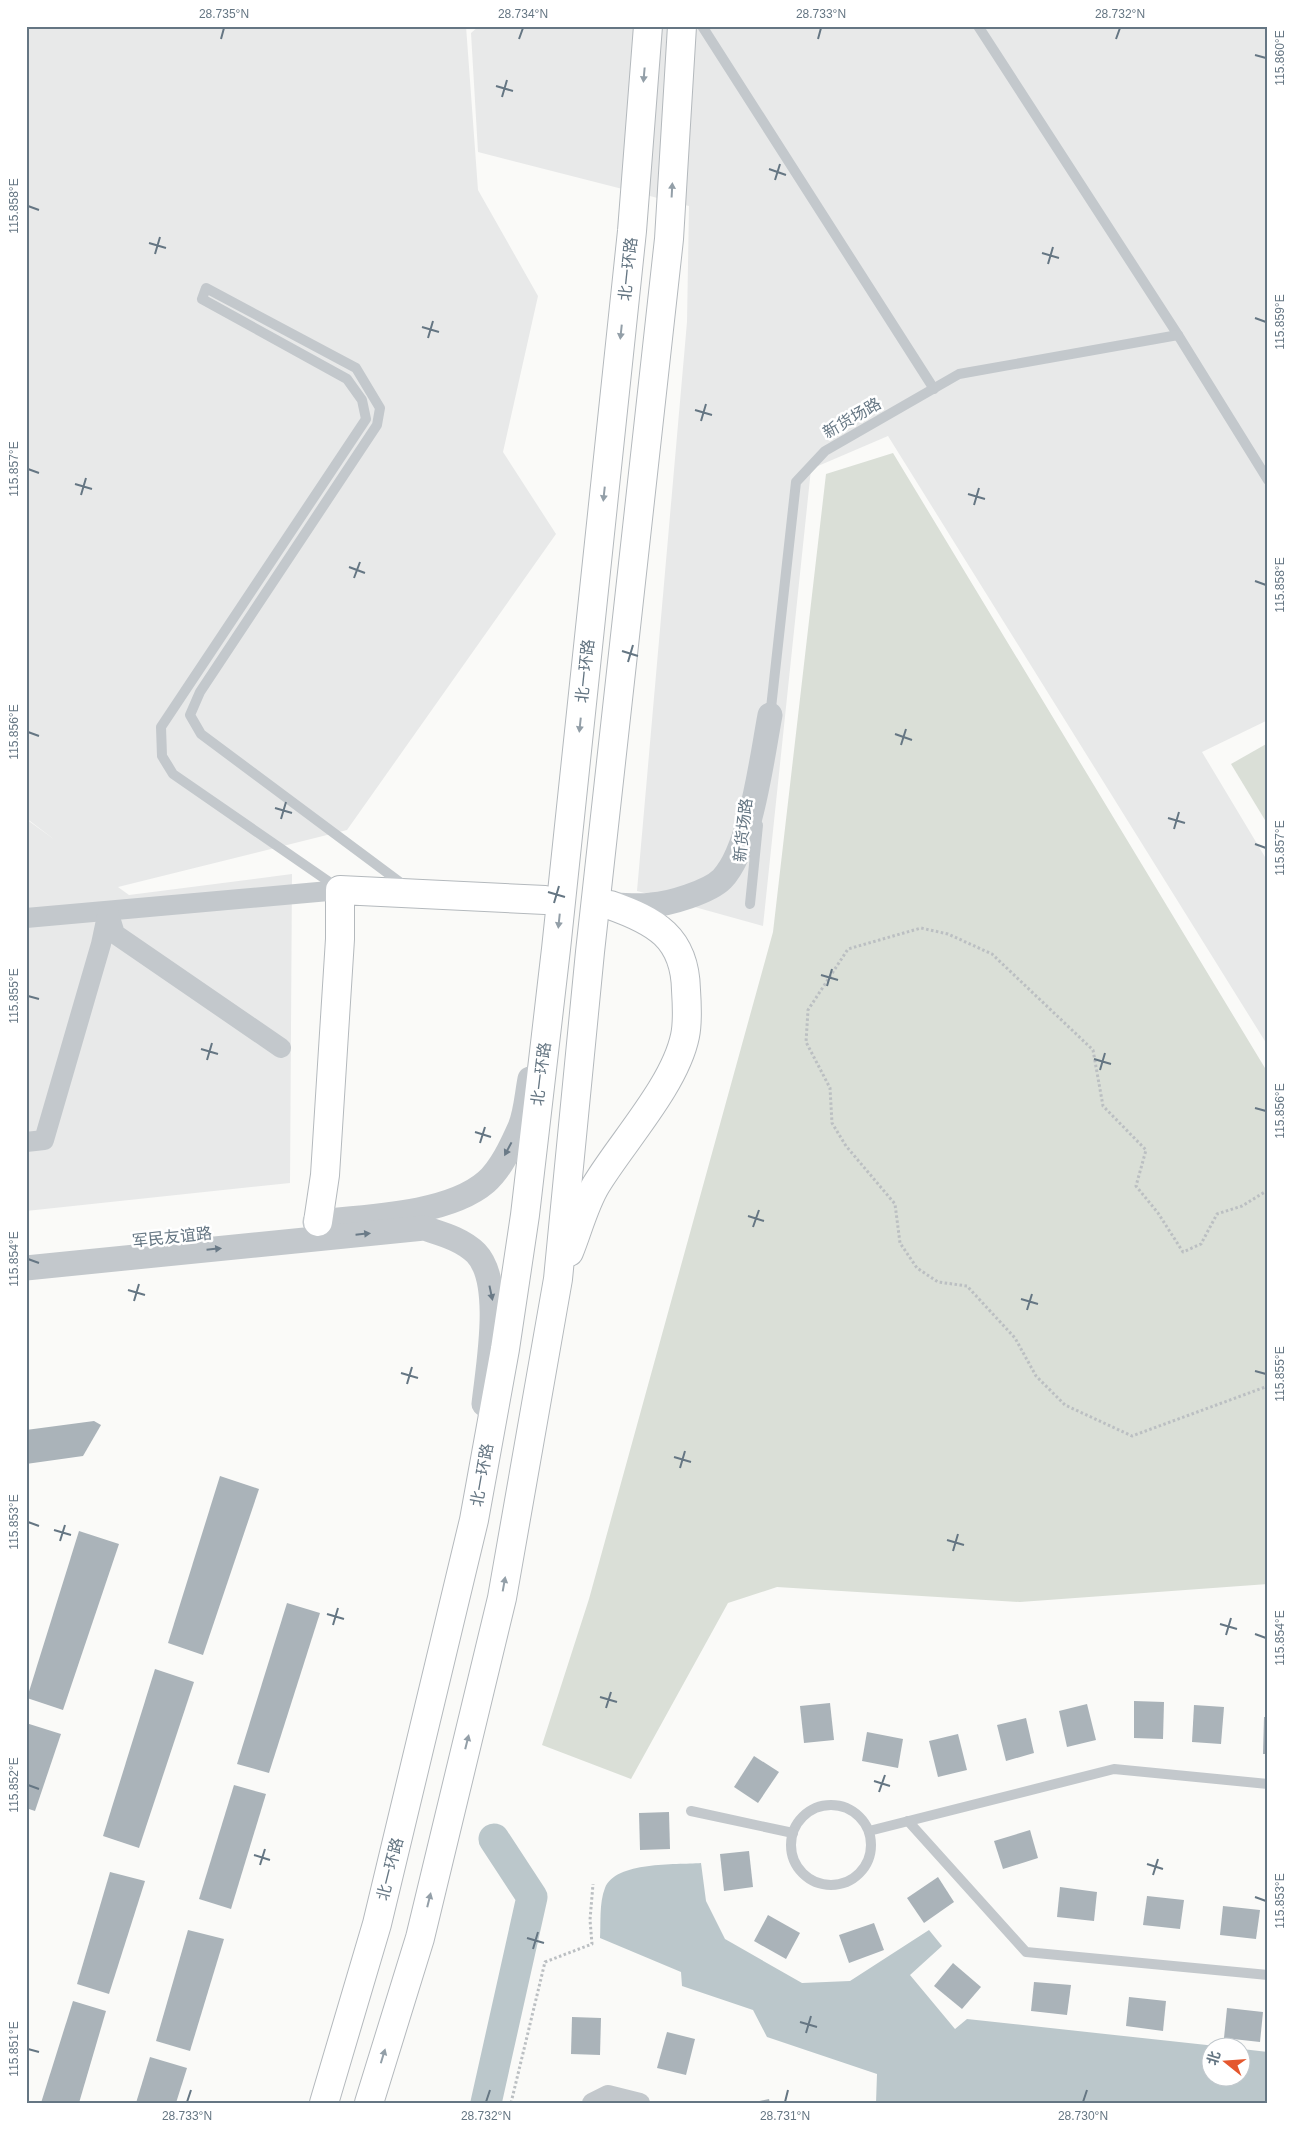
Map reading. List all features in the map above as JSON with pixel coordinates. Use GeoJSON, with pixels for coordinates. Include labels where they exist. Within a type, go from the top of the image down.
{"type":"FeatureCollection","features":[{"type":"Feature","properties":{"kind":"highway","name":"北一环路"},"geometry":{"type":"LineString","coordinates":[[324,2103],[377,1924],[474,1520],[505,1349],[525,1215],[556,949],[632,231],[648,26]]}},
{"type":"Feature","properties":{"kind":"highway"},"geometry":{"type":"LineString","coordinates":[[369,2103],[420,1938],[502,1598],[558,1279],[590,952],[669,239],[682,26]]}},
{"type":"Feature","properties":{"kind":"highway"},"geometry":{"type":"LineString","coordinates":[[316,1230],[325,1175],[340,939],[340,890],[545,900]]}},
{"type":"Feature","properties":{"kind":"highway"},"geometry":{"type":"LineString","coordinates":[[558,1279],[596,1186],[671,1073],[685,1036],[686,972],[674,945],[657,925],[635,914],[610,905]]}},
{"type":"Feature","properties":{"kind":"street"},"geometry":{"type":"LineString","coordinates":[[610,905],[652,906],[709,888],[722,879],[732,864],[742,842],[770,715]]}},
{"type":"Feature","properties":{"kind":"street"},"geometry":{"type":"LineString","coordinates":[[26,918],[340,890]]}},
{"type":"Feature","properties":{"kind":"street"},"geometry":{"type":"LineString","coordinates":[[108,911],[115,934],[281,1048]]}},
{"type":"Feature","properties":{"kind":"street"},"geometry":{"type":"LineString","coordinates":[[26,1142],[44,1140],[101,944],[108,911]]}},
{"type":"Feature","properties":{"kind":"street"},"geometry":{"type":"LineString","coordinates":[[316,1230],[428,1209],[463,1196],[486,1182],[502,1162],[520,1126],[556,949]]}},
{"type":"Feature","properties":{"kind":"street"},"geometry":{"type":"LineString","coordinates":[[316,1230],[424,1228],[454,1238],[476,1253],[486,1268],[493,1304],[474,1520]]}},
{"type":"Feature","properties":{"kind":"street","name":"军民友谊路"},"geometry":{"type":"LineString","coordinates":[[26,1253],[316,1230]]}},
{"type":"Feature","properties":{"kind":"street","name":"军民友谊路"},"geometry":{"type":"LineString","coordinates":[[26,1268],[316,1230]]}},
{"type":"Feature","properties":{"kind":"street"},"geometry":{"type":"LineString","coordinates":[[592,2103],[608,2096],[640,2103]]}},
{"type":"Feature","properties":{"kind":"lane"},"geometry":{"type":"LineString","coordinates":[[702,26],[934,389]]}},
{"type":"Feature","properties":{"kind":"lane"},"geometry":{"type":"LineString","coordinates":[[978,26],[1178,335],[1268,480]]}},
{"type":"Feature","properties":{"kind":"lane"},"geometry":{"type":"LineString","coordinates":[[340,890],[173,774],[162,756],[161,727],[366,419],[362,400],[347,379],[202,299],[206,288],[356,368],[380,408],[377,425],[200,692],[190,715],[201,734],[415,894]]}},
{"type":"Feature","properties":{"kind":"lane","name":"新货场路"},"geometry":{"type":"LineString","coordinates":[[750,904],[796,482],[825,451],[959,374],[1178,335]]}},
{"type":"Feature","properties":{"kind":"lane"},"geometry":{"type":"LineString","coordinates":[[869,1831],[1114,1769],[1268,1784]]}},
{"type":"Feature","properties":{"kind":"lane"},"geometry":{"type":"LineString","coordinates":[[830,1805],[851,1810],[862,1819],[869,1831],[871,1847],[868,1861],[861,1873],[848,1882],[834,1886],[813,1881],[802,1873],[794,1861],[791,1847],[793,1833],[798,1822],[807,1812],[816,1808],[830,1805]]}},
{"type":"Feature","properties":{"kind":"lane"},"geometry":{"type":"LineString","coordinates":[[691,1811],[793,1833]]}},
{"type":"Feature","properties":{"kind":"lane"},"geometry":{"type":"LineString","coordinates":[[908,1822],[1026,1952],[1268,1975]]}},
{"type":"Feature","properties":{"kind":"path"},"geometry":{"type":"LineString","coordinates":[[1268,1190],[1242,1206],[1217,1214],[1201,1244],[1182,1252],[1158,1213],[1136,1186],[1146,1150],[1103,1106],[1093,1050],[992,954],[948,934],[920,928],[848,950],[808,1010],[806,1042],[830,1088],[832,1122],[846,1146],[894,1204],[900,1242],[904,1249],[917,1268],[938,1282],[967,1286],[1015,1338],[1036,1376],[1065,1405],[1132,1436],[1268,1386]]}},
{"type":"Feature","properties":{"kind":"path"},"geometry":{"type":"LineString","coordinates":[[511,2103],[545,1962],[592,1944],[590,1920],[593,1884]]}},
{"type":"Feature","properties":{"kind":"shaded area"},"geometry":{"type":"Polygon","coordinates":[[[26,26],[466,26],[478,190],[538,296],[503,452],[556,534],[347,830],[118,887],[129,895],[292,874],[290,1183],[26,1211],[26,819],[55,840],[26,818],[26,26]]]}},
{"type":"Feature","properties":{"kind":"shaded area"},"geometry":{"type":"Polygon","coordinates":[[[479,26],[1268,26],[1268,720],[1202,752],[1268,862],[1268,1046],[888,436],[811,469],[763,926],[637,891],[687,322],[689,206],[478,152],[471,33],[479,26]]]}},
{"type":"Feature","properties":{"kind":"shaded area"},"geometry":{"type":"Polygon","coordinates":[[[893,453],[1268,1073],[1268,1584],[1020,1602],[777,1587],[728,1603],[631,1779],[542,1745],[589,1599],[773,932],[826,474],[893,453]]]}},
{"type":"Feature","properties":{"kind":"shaded area"},"geometry":{"type":"Polygon","coordinates":[[[1268,743],[1268,825],[1231,764],[1268,743]]]}},
{"type":"Feature","properties":{"kind":"shaded area"},"geometry":{"type":"Polygon","coordinates":[[[701,1863],[706,1901],[725,1939],[802,1983],[850,1981],[929,1930],[942,1946],[910,1975],[955,2029],[967,2019],[1202,2044],[1202,2086],[1252,2086],[1252,2050],[1268,2052],[1268,2103],[876,2103],[877,2074],[767,2037],[753,2010],[682,1986],[681,1972],[600,1938],[602,1900],[605,1888],[611,1879],[633,1869],[701,1863]]]}},
{"type":"Feature","properties":{"kind":"building"},"geometry":{"type":"Polygon","coordinates":[[[94,1421],[101,1425],[83,1456],[26,1464],[26,1430],[94,1421]]]}},
{"type":"Feature","properties":{"kind":"building"},"geometry":{"type":"Polygon","coordinates":[[[220,1476],[259,1489],[203,1655],[168,1643],[220,1476]]]}},
{"type":"Feature","properties":{"kind":"building"},"geometry":{"type":"Polygon","coordinates":[[[79,1531],[119,1544],[63,1710],[27,1698],[79,1531]]]}},
{"type":"Feature","properties":{"kind":"building"},"geometry":{"type":"Polygon","coordinates":[[[287,1603],[320,1613],[269,1773],[237,1764],[287,1603]]]}},
{"type":"Feature","properties":{"kind":"building"},"geometry":{"type":"Polygon","coordinates":[[[155,1669],[194,1682],[139,1848],[103,1836],[155,1669]]]}},
{"type":"Feature","properties":{"kind":"building"},"geometry":{"type":"Polygon","coordinates":[[[1134,1701],[1164,1702],[1163,1739],[1134,1738],[1134,1701]]]}},
{"type":"Feature","properties":{"kind":"building"},"geometry":{"type":"Polygon","coordinates":[[[830,1703],[834,1740],[804,1743],[800,1706],[830,1703]]]}},
{"type":"Feature","properties":{"kind":"building"},"geometry":{"type":"Polygon","coordinates":[[[1087,1704],[1096,1740],[1067,1747],[1059,1711],[1087,1704]]]}},
{"type":"Feature","properties":{"kind":"building"},"geometry":{"type":"Polygon","coordinates":[[[1194,1705],[1224,1707],[1221,1744],[1192,1742],[1194,1705]]]}},
{"type":"Feature","properties":{"kind":"building"},"geometry":{"type":"Polygon","coordinates":[[[1264,1717],[1268,1717],[1268,1754],[1263,1754],[1264,1717]]]}},
{"type":"Feature","properties":{"kind":"building"},"geometry":{"type":"Polygon","coordinates":[[[1026,1718],[1034,1753],[1006,1761],[997,1725],[1026,1718]]]}},
{"type":"Feature","properties":{"kind":"building"},"geometry":{"type":"Polygon","coordinates":[[[26,1723],[61,1734],[35,1811],[26,1808],[26,1723]]]}},
{"type":"Feature","properties":{"kind":"building"},"geometry":{"type":"Polygon","coordinates":[[[867,1732],[903,1739],[898,1768],[862,1761],[867,1732]]]}},
{"type":"Feature","properties":{"kind":"building"},"geometry":{"type":"Polygon","coordinates":[[[958,1734],[967,1770],[938,1777],[929,1741],[958,1734]]]}},
{"type":"Feature","properties":{"kind":"building"},"geometry":{"type":"Polygon","coordinates":[[[754,1756],[779,1772],[758,1803],[734,1787],[754,1756]]]}},
{"type":"Feature","properties":{"kind":"building"},"geometry":{"type":"Polygon","coordinates":[[[234,1785],[266,1794],[231,1909],[199,1899],[234,1785]]]}},
{"type":"Feature","properties":{"kind":"building"},"geometry":{"type":"Polygon","coordinates":[[[669,1812],[670,1849],[640,1850],[639,1813],[669,1812]]]}},
{"type":"Feature","properties":{"kind":"building"},"geometry":{"type":"Polygon","coordinates":[[[1030,1830],[1038,1858],[1003,1869],[994,1841],[1030,1830]]]}},
{"type":"Feature","properties":{"kind":"building"},"geometry":{"type":"Polygon","coordinates":[[[749,1851],[753,1887],[724,1891],[720,1854],[749,1851]]]}},
{"type":"Feature","properties":{"kind":"building"},"geometry":{"type":"Polygon","coordinates":[[[110,1872],[145,1881],[109,1994],[77,1984],[110,1872]]]}},
{"type":"Feature","properties":{"kind":"building"},"geometry":{"type":"Polygon","coordinates":[[[938,1877],[954,1902],[924,1923],[907,1898],[938,1877]]]}},
{"type":"Feature","properties":{"kind":"building"},"geometry":{"type":"Polygon","coordinates":[[[1060,1887],[1097,1892],[1094,1921],[1057,1917],[1060,1887]]]}},
{"type":"Feature","properties":{"kind":"building"},"geometry":{"type":"Polygon","coordinates":[[[1147,1896],[1184,1900],[1180,1929],[1143,1925],[1147,1896]]]}},
{"type":"Feature","properties":{"kind":"building"},"geometry":{"type":"Polygon","coordinates":[[[1223,1906],[1260,1910],[1256,1939],[1220,1935],[1223,1906]]]}},
{"type":"Feature","properties":{"kind":"building"},"geometry":{"type":"Polygon","coordinates":[[[768,1915],[800,1933],[786,1959],[754,1941],[768,1915]]]}},
{"type":"Feature","properties":{"kind":"building"},"geometry":{"type":"Polygon","coordinates":[[[874,1923],[884,1950],[849,1963],[839,1935],[874,1923]]]}},
{"type":"Feature","properties":{"kind":"building"},"geometry":{"type":"Polygon","coordinates":[[[188,1930],[224,1939],[190,2051],[156,2041],[188,1930]]]}},
{"type":"Feature","properties":{"kind":"building"},"geometry":{"type":"Polygon","coordinates":[[[953,1963],[981,1987],[962,2009],[934,1986],[953,1963]]]}},
{"type":"Feature","properties":{"kind":"building"},"geometry":{"type":"Polygon","coordinates":[[[1034,1982],[1071,1985],[1067,2015],[1031,2011],[1034,1982]]]}},
{"type":"Feature","properties":{"kind":"building"},"geometry":{"type":"Polygon","coordinates":[[[1129,1997],[1166,2001],[1163,2031],[1126,2026],[1129,1997]]]}},
{"type":"Feature","properties":{"kind":"building"},"geometry":{"type":"Polygon","coordinates":[[[73,2001],[106,2011],[79,2103],[41,2103],[73,2001]]]}},
{"type":"Feature","properties":{"kind":"building"},"geometry":{"type":"Polygon","coordinates":[[[1227,2008],[1263,2012],[1260,2042],[1252,2041],[1252,2036],[1224,2036],[1227,2008]]]}},
{"type":"Feature","properties":{"kind":"building"},"geometry":{"type":"Polygon","coordinates":[[[572,2017],[601,2018],[600,2055],[571,2054],[572,2017]]]}},
{"type":"Feature","properties":{"kind":"building"},"geometry":{"type":"Polygon","coordinates":[[[667,2032],[695,2039],[686,2075],[657,2068],[667,2032]]]}},
{"type":"Feature","properties":{"kind":"building"},"geometry":{"type":"Polygon","coordinates":[[[150,2057],[187,2068],[176,2103],[136,2103],[150,2057]]]}},
{"type":"Feature","properties":{"kind":"building"},"geometry":{"type":"Polygon","coordinates":[[[769,2099],[770,2103],[755,2103],[755,2102],[769,2099]]]}},
{"type":"Feature","properties":{"kind":"waterway"},"geometry":{"type":"LineString","coordinates":[[486,2103],[532,1897],[494,1839]]}},
{"type":"Feature","properties":{"kind":"tunnel"},"geometry":{"type":"LineString","coordinates":[[545,900],[610,905]]}}]}
